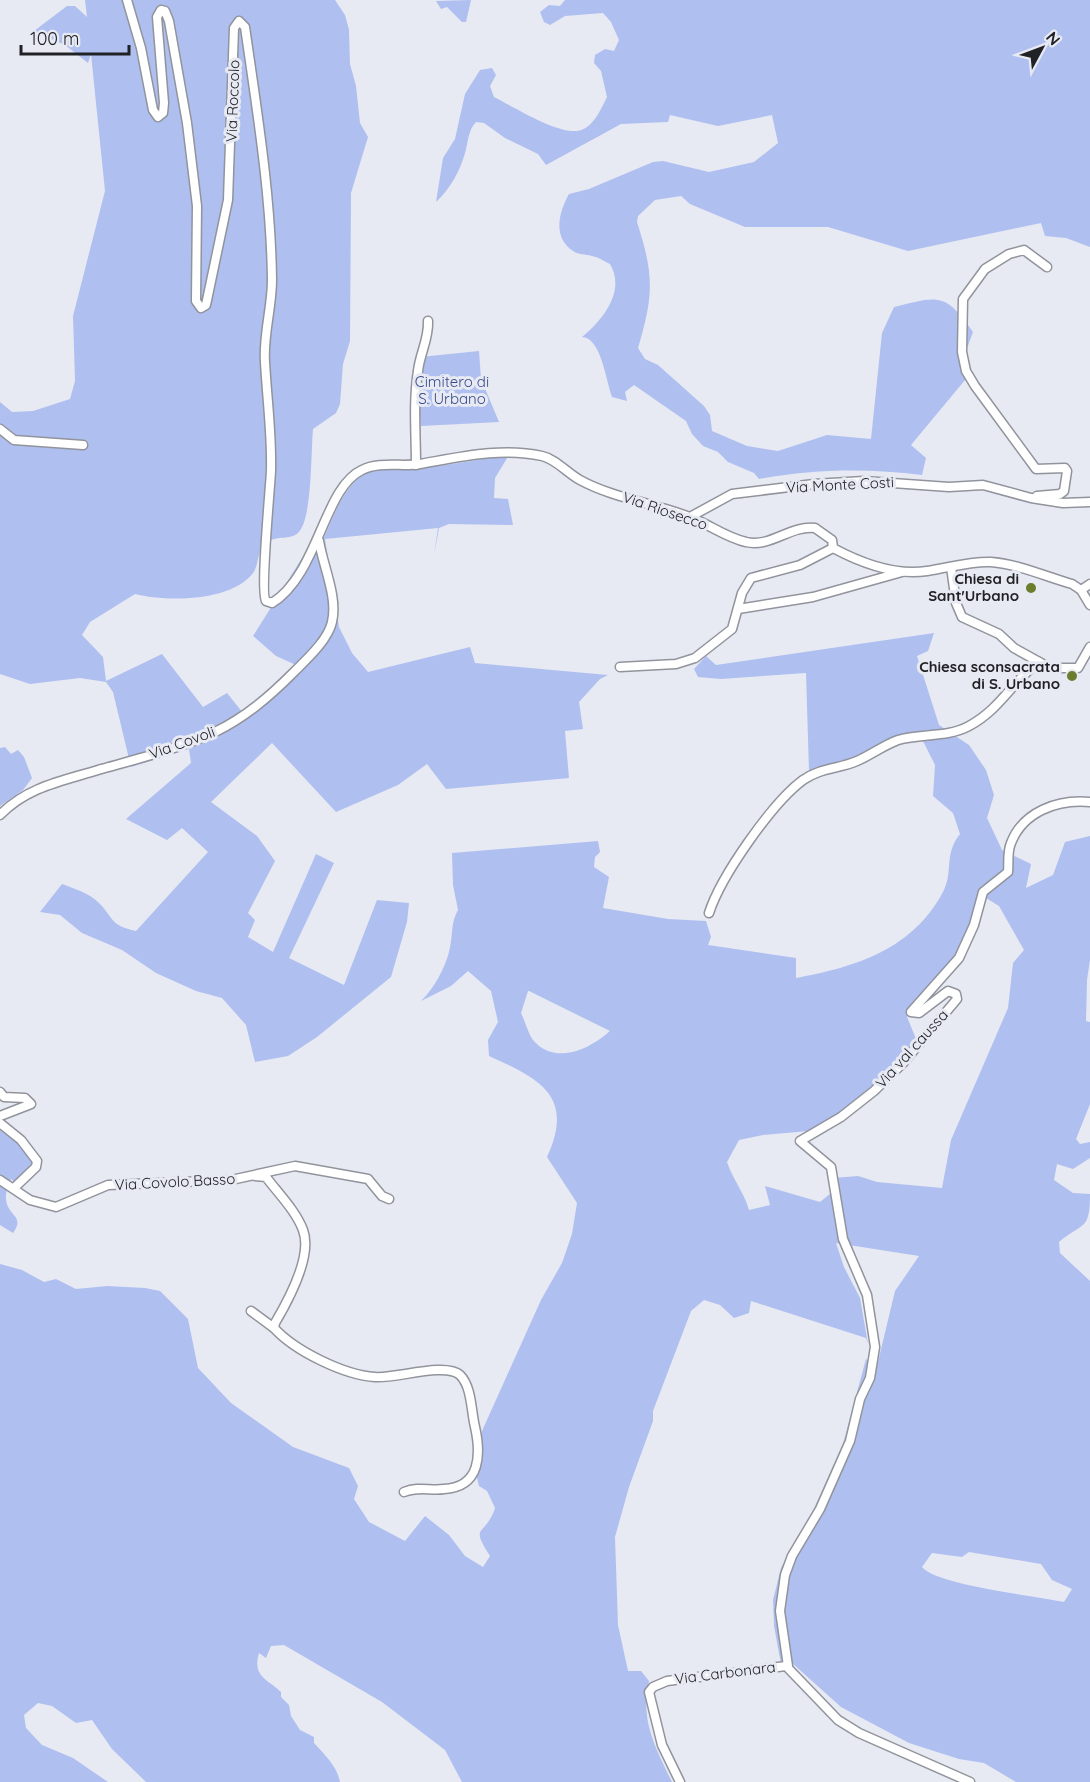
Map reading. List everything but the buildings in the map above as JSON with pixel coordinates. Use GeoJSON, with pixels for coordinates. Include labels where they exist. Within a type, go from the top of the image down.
{"type":"FeatureCollection","features":[{"type":"Feature","properties":{"kind":"street","name":"Via Roccolo"},"geometry":{"type":"LineString","coordinates":[[127,0],[141,48],[153,110],[158,117],[163,113],[164,103],[157,20],[161,10],[165,11],[169,21],[187,123],[197,207],[196,301],[201,308],[206,305],[228,200],[234,28],[238,22],[244,24],[267,172],[272,280],[264,362],[272,447],[270,513],[264,549],[265,572],[262,592],[266,602],[272,603],[285,592],[297,578],[319,541]]}},
{"type":"Feature","properties":{"kind":"street","name":"Via Monte Costi"},"geometry":{"type":"LineString","coordinates":[[1031,498],[1060,494],[1066,487],[1067,471],[1060,467],[1036,469],[975,386],[966,370],[962,352],[963,299],[986,269],[1016,252],[1024,250],[1047,267]]}},
{"type":"Feature","properties":{"kind":"street"},"geometry":{"type":"LineString","coordinates":[[416,465],[416,393],[420,357],[429,332],[428,321]]}},
{"type":"Feature","properties":{"kind":"street"},"geometry":{"type":"LineString","coordinates":[[0,429],[14,440],[82,445]]}},
{"type":"Feature","properties":{"kind":"street","name":"Via Riosecco"},"geometry":{"type":"LineString","coordinates":[[319,541],[340,491],[355,474],[377,466],[416,465],[510,452],[543,456],[581,480],[655,508],[690,517],[743,542],[761,544],[795,530],[815,528],[832,540],[834,548],[862,562],[903,572]]}},
{"type":"Feature","properties":{"kind":"street","name":"Via Monte Costi"},"geometry":{"type":"LineString","coordinates":[[690,517],[732,494],[824,483],[899,482],[949,487],[983,485],[1031,498],[1063,503],[1090,502]]}},
{"type":"Feature","properties":{"kind":"street","name":"Via Covoli"},"geometry":{"type":"LineString","coordinates":[[0,815],[17,800],[38,788],[195,740],[238,720],[267,699],[306,660],[325,637],[333,621],[332,598],[319,541]]}},
{"type":"Feature","properties":{"kind":"street"},"geometry":{"type":"LineString","coordinates":[[620,667],[676,664],[691,660],[730,631],[745,585],[754,575],[800,565],[834,548]]}},
{"type":"Feature","properties":{"kind":"street"},"geometry":{"type":"LineString","coordinates":[[738,609],[813,597],[903,572],[913,573],[972,563],[999,563],[1072,584],[1081,590],[1090,605]]}},
{"type":"Feature","properties":{"kind":"street"},"geometry":{"type":"LineString","coordinates":[[951,567],[957,603],[963,618],[999,634],[1014,648],[1050,668],[1078,668],[1090,647]]}},
{"type":"Feature","properties":{"kind":"street"},"geometry":{"type":"LineString","coordinates":[[1081,590],[1090,584]]}},
{"type":"Feature","properties":{"kind":"street"},"geometry":{"type":"LineString","coordinates":[[709,913],[713,899],[743,850],[785,796],[801,781],[818,771],[855,761],[900,739],[931,736],[966,728],[1000,703],[1039,662]]}},
{"type":"Feature","properties":{"kind":"street","name":"Via val caussa"},"geometry":{"type":"LineString","coordinates":[[788,1666],[780,1611],[785,1575],[792,1556],[820,1509],[850,1441],[860,1399],[870,1378],[875,1340],[867,1295],[843,1239],[831,1167],[800,1141],[841,1117],[874,1091],[904,1062],[957,999],[956,994],[948,991],[919,1013],[911,1012],[959,957],[974,925],[981,895],[1008,872],[1010,845],[1025,819],[1040,810],[1090,802]]}},
{"type":"Feature","properties":{"kind":"street"},"geometry":{"type":"LineString","coordinates":[[0,1092],[4,1097],[25,1098],[31,1104],[0,1116]]}},
{"type":"Feature","properties":{"kind":"street"},"geometry":{"type":"LineString","coordinates":[[0,1123],[21,1140],[37,1161],[36,1167],[14,1188]]}},
{"type":"Feature","properties":{"kind":"street","name":"Via Covolo Basso"},"geometry":{"type":"LineString","coordinates":[[0,1180],[30,1200],[56,1208],[108,1185],[212,1182],[255,1176],[279,1167],[306,1166],[368,1179],[382,1196],[389,1199]]}},
{"type":"Feature","properties":{"kind":"street","name":"Via Covolo Basso"},"geometry":{"type":"LineString","coordinates":[[255,1176],[266,1177],[297,1219],[305,1236],[304,1252],[294,1287],[274,1328]]}},
{"type":"Feature","properties":{"kind":"street"},"geometry":{"type":"LineString","coordinates":[[251,1311],[314,1357],[365,1376],[386,1377],[445,1370],[462,1377],[468,1391],[479,1447],[479,1460],[472,1475],[451,1489],[420,1487],[404,1492]]}},
{"type":"Feature","properties":{"kind":"street","name":"Via Carbonara"},"geometry":{"type":"LineString","coordinates":[[680,1782],[662,1745],[649,1692],[653,1687],[667,1681],[788,1666],[810,1694],[838,1720],[859,1733],[970,1782]]}},
{"type":"Feature","properties":{"kind":"green space"},"geometry":{"type":"Polygon","coordinates":[[[85,0],[335,0],[345,15],[349,30],[350,64],[356,86],[360,123],[368,137],[351,193],[350,341],[343,364],[340,404],[336,413],[313,429],[309,496],[301,529],[294,536],[274,539],[265,544],[253,573],[243,583],[230,590],[180,599],[135,594],[90,622],[82,635],[103,657],[106,681],[162,654],[203,707],[227,693],[243,713],[296,665],[276,656],[253,636],[314,539],[324,537],[340,503],[356,481],[363,475],[377,470],[422,468],[509,455],[495,478],[494,498],[508,499],[513,525],[449,524],[439,528],[434,555],[438,528],[325,539],[339,627],[352,653],[368,672],[470,647],[475,663],[608,675],[600,679],[579,702],[583,729],[565,731],[569,778],[446,789],[427,764],[398,785],[336,812],[272,743],[211,802],[257,836],[275,861],[248,913],[255,920],[248,937],[273,952],[316,854],[334,863],[289,958],[344,985],[377,900],[409,903],[407,922],[391,977],[317,1037],[288,1056],[255,1062],[246,1025],[222,998],[196,991],[156,973],[122,950],[82,933],[60,915],[40,912],[62,884],[92,897],[117,924],[136,931],[208,852],[182,828],[167,840],[126,819],[191,763],[189,749],[131,767],[113,692],[106,682],[80,678],[30,684],[0,674],[0,402],[12,412],[33,411],[70,399],[75,381],[73,316],[105,191],[91,54],[88,63],[65,45],[34,31],[67,6],[75,6],[87,17],[85,0]]]}},
{"type":"Feature","properties":{"kind":"green space"},"geometry":{"type":"Polygon","coordinates":[[[471,0],[466,22],[462,22],[447,7],[441,9],[436,1],[471,0]]]}},
{"type":"Feature","properties":{"kind":"green space"},"geometry":{"type":"Polygon","coordinates":[[[565,0],[1090,0],[1090,247],[1066,238],[1045,236],[1041,223],[908,251],[828,227],[745,227],[690,204],[681,196],[655,200],[638,216],[637,222],[647,256],[650,285],[647,313],[638,348],[645,359],[658,365],[704,406],[710,415],[712,431],[747,446],[778,451],[827,435],[871,439],[882,333],[894,307],[921,301],[940,300],[955,310],[973,332],[966,351],[970,374],[911,445],[926,458],[922,475],[881,471],[840,471],[800,473],[759,479],[754,473],[728,462],[718,452],[703,446],[692,434],[686,421],[634,385],[625,392],[627,401],[612,397],[602,361],[594,344],[582,337],[604,314],[614,294],[615,284],[610,264],[596,257],[575,252],[562,239],[560,216],[569,194],[589,189],[653,162],[663,161],[709,172],[754,162],[778,143],[772,115],[718,126],[670,115],[668,122],[621,124],[546,165],[538,154],[505,138],[484,123],[476,122],[457,173],[450,186],[436,202],[443,158],[455,139],[465,94],[480,70],[492,68],[496,75],[490,86],[494,97],[546,124],[568,131],[577,131],[588,127],[596,118],[607,97],[601,71],[594,63],[595,55],[605,49],[614,51],[619,40],[611,22],[603,13],[565,16],[550,25],[544,22],[540,12],[549,5],[560,6],[565,0]]]}},
{"type":"Feature","properties":{"kind":"green space","name":"Cimitero di S. Urbano"},"geometry":{"type":"Polygon","coordinates":[[[479,351],[481,379],[499,422],[421,426],[420,357],[479,351]]]}},
{"type":"Feature","properties":{"kind":"green space"},"geometry":{"type":"Polygon","coordinates":[[[934,633],[928,651],[917,656],[939,725],[969,745],[986,770],[994,795],[987,818],[1002,850],[1031,864],[1026,888],[1053,875],[1065,842],[1090,836],[1090,960],[1086,1021],[1090,1022],[1090,1104],[1076,1139],[1080,1144],[1090,1142],[1090,1158],[1073,1169],[1057,1164],[1054,1180],[1073,1193],[1090,1194],[1087,1220],[1059,1242],[1060,1253],[1090,1281],[1090,1782],[1016,1782],[984,1763],[959,1759],[909,1743],[841,1707],[792,1663],[781,1664],[774,1626],[773,1600],[781,1568],[813,1511],[843,1444],[866,1359],[877,1366],[895,1291],[919,1256],[836,1243],[844,1267],[860,1298],[868,1344],[866,1338],[751,1301],[749,1313],[734,1318],[720,1305],[704,1300],[691,1311],[653,1411],[653,1421],[629,1487],[615,1537],[618,1625],[628,1671],[641,1671],[649,1681],[646,1709],[648,1721],[655,1745],[672,1782],[462,1782],[445,1750],[382,1702],[284,1645],[271,1646],[266,1658],[259,1653],[257,1661],[259,1672],[281,1692],[281,1697],[289,1705],[291,1716],[300,1730],[314,1737],[314,1743],[333,1766],[340,1782],[146,1782],[112,1749],[92,1720],[76,1723],[52,1706],[38,1703],[24,1715],[26,1728],[42,1745],[73,1758],[108,1782],[0,1782],[0,1264],[22,1270],[44,1282],[56,1279],[76,1289],[107,1286],[160,1291],[188,1319],[198,1368],[231,1403],[293,1447],[349,1468],[358,1486],[354,1499],[369,1522],[405,1541],[425,1516],[449,1535],[465,1556],[483,1567],[490,1556],[480,1534],[495,1508],[487,1491],[479,1486],[477,1478],[482,1431],[541,1300],[562,1263],[572,1234],[577,1203],[547,1157],[555,1136],[557,1119],[554,1104],[548,1092],[524,1073],[489,1056],[488,1040],[498,1022],[491,991],[468,971],[451,986],[421,1001],[443,969],[458,910],[453,885],[452,853],[598,841],[600,852],[595,857],[594,867],[609,877],[603,908],[668,919],[706,921],[711,937],[708,945],[796,958],[796,978],[861,961],[900,941],[917,927],[944,890],[950,855],[960,834],[953,813],[933,796],[935,765],[922,739],[908,740],[814,777],[809,771],[806,673],[721,679],[698,677],[694,669],[706,656],[716,665],[934,633]],[[986,898],[980,905],[952,964],[909,1008],[907,1017],[919,1046],[895,1064],[856,1102],[809,1131],[763,1135],[739,1140],[727,1162],[749,1210],[770,1205],[765,1186],[820,1202],[831,1193],[833,1178],[858,1176],[877,1182],[942,1188],[951,1140],[1008,1008],[1013,963],[1024,950],[999,906],[986,898]],[[529,991],[521,1013],[531,1037],[542,1048],[552,1052],[572,1052],[593,1044],[610,1031],[529,991]],[[969,1552],[962,1557],[932,1553],[922,1567],[946,1579],[966,1584],[1064,1602],[1072,1589],[1052,1580],[1041,1564],[969,1552]]]}},
{"type":"Feature","properties":{"kind":"green space"},"geometry":{"type":"Polygon","coordinates":[[[5,747],[11,754],[18,750],[24,757],[32,778],[23,790],[0,806],[0,748],[5,747]]]}},
{"type":"Feature","properties":{"kind":"green space"},"geometry":{"type":"Polygon","coordinates":[[[0,1123],[39,1157],[19,1186],[11,1179],[7,1189],[7,1205],[18,1223],[13,1233],[0,1225],[0,1123]]]}},
{"type":"Feature","properties":{"kind":"place","name":"Chiesa di Sant'Urbano"},"geometry":{"type":"Point","coordinates":[1031,588]}},
{"type":"Feature","properties":{"kind":"place","name":"Chiesa sconsacrata di S. Urbano"},"geometry":{"type":"Point","coordinates":[1072,676]}}]}
